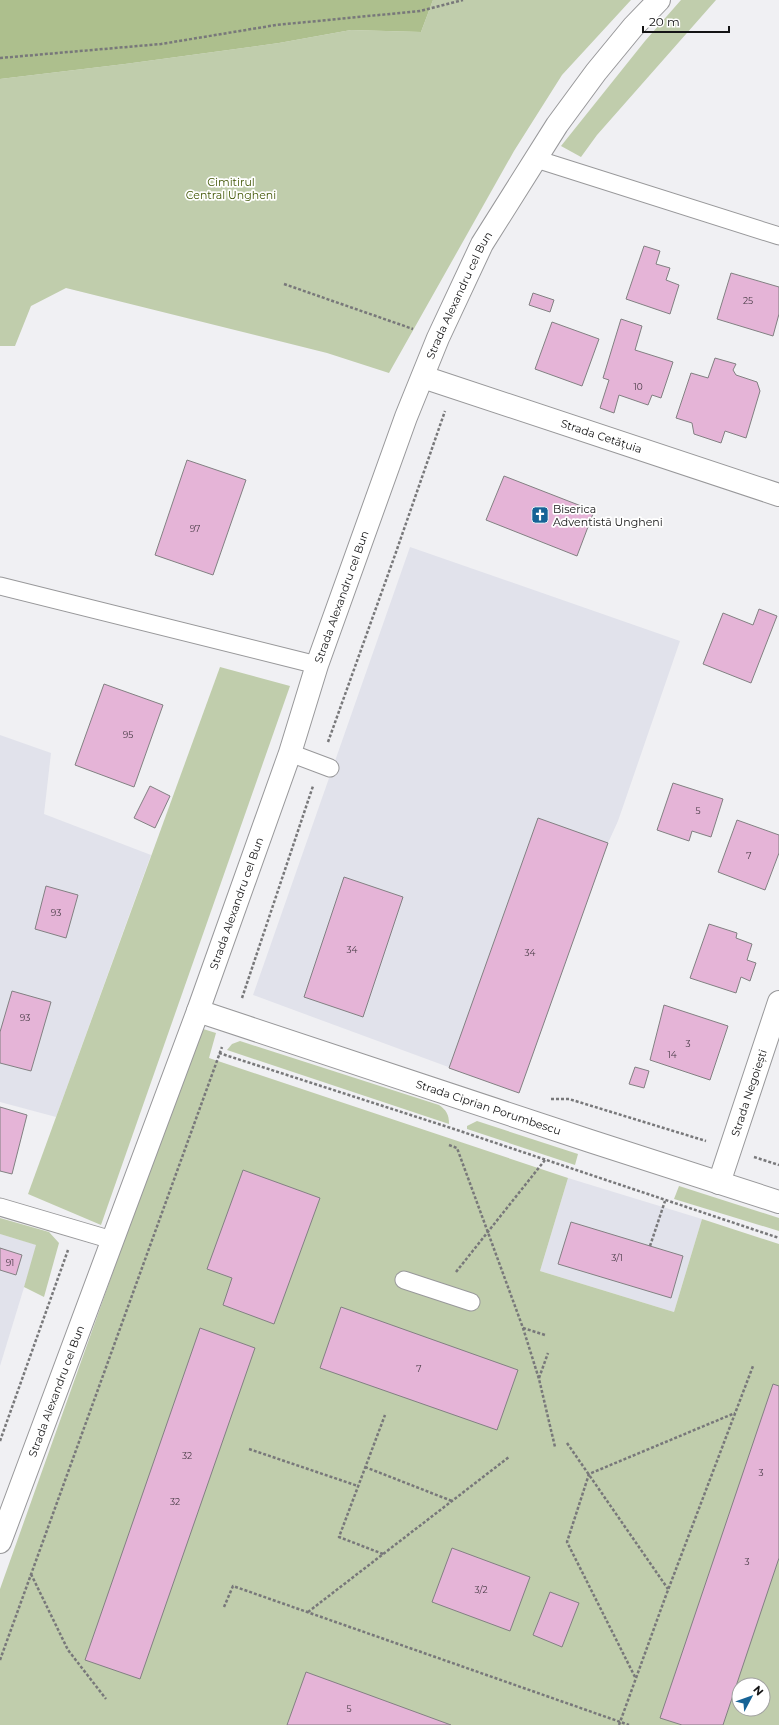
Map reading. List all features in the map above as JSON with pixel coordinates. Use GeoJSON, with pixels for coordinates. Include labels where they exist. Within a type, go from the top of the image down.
{"type":"FeatureCollection","features":[{"type":"Feature","properties":{"kind":"street","name":"Strada Alexandru cel Bun"},"geometry":{"type":"LineString","coordinates":[[0,1542],[198,1011],[290,753],[317,665],[406,417],[438,338],[482,244],[536,159],[596,72],[633,27],[659,0]]}},
{"type":"Feature","properties":{"kind":"street","name":"Strada Cetățuia"},"geometry":{"type":"LineString","coordinates":[[423,378],[779,495]]}},
{"type":"Feature","properties":{"kind":"street","name":"Strada Negoiești"},"geometry":{"type":"LineString","coordinates":[[719,1183],[779,1002]]}},
{"type":"Feature","properties":{"kind":"street","name":"Strada Ciprian Porumbescu"},"geometry":{"type":"LineString","coordinates":[[198,1011],[779,1202]]}},
{"type":"Feature","properties":{"kind":"lane"},"geometry":{"type":"LineString","coordinates":[[536,159],[779,236]]}},
{"type":"Feature","properties":{"kind":"lane"},"geometry":{"type":"LineString","coordinates":[[0,586],[317,665]]}},
{"type":"Feature","properties":{"kind":"lane"},"geometry":{"type":"LineString","coordinates":[[290,753],[330,768]]}},
{"type":"Feature","properties":{"kind":"lane"},"geometry":{"type":"LineString","coordinates":[[0,1207],[112,1240]]}},
{"type":"Feature","properties":{"kind":"lane"},"geometry":{"type":"LineString","coordinates":[[404,1280],[471,1302]]}},
{"type":"Feature","properties":{"kind":"path"},"geometry":{"type":"LineString","coordinates":[[0,58],[161,44],[276,25],[420,11],[463,0]]}},
{"type":"Feature","properties":{"kind":"path"},"geometry":{"type":"LineString","coordinates":[[284,284],[438,338]]}},
{"type":"Feature","properties":{"kind":"path"},"geometry":{"type":"LineString","coordinates":[[219,1053],[779,1238]]}},
{"type":"Feature","properties":{"kind":"path"},"geometry":{"type":"LineString","coordinates":[[449,1145],[457,1148],[523,1328],[539,1379],[555,1447]]}},
{"type":"Feature","properties":{"kind":"path"},"geometry":{"type":"LineString","coordinates":[[440,1292],[545,1160]]}},
{"type":"Feature","properties":{"kind":"path"},"geometry":{"type":"LineString","coordinates":[[650,1246],[665,1201]]}},
{"type":"Feature","properties":{"kind":"path"},"geometry":{"type":"LineString","coordinates":[[0,1441],[76,1229]]}},
{"type":"Feature","properties":{"kind":"path"},"geometry":{"type":"LineString","coordinates":[[523,1328],[545,1335]]}},
{"type":"Feature","properties":{"kind":"path"},"geometry":{"type":"LineString","coordinates":[[539,1379],[548,1353]]}},
{"type":"Feature","properties":{"kind":"path"},"geometry":{"type":"LineString","coordinates":[[619,1723],[668,1589],[753,1366]]}},
{"type":"Feature","properties":{"kind":"path"},"geometry":{"type":"LineString","coordinates":[[636,1678],[567,1542],[589,1474],[736,1412]]}},
{"type":"Feature","properties":{"kind":"path"},"geometry":{"type":"LineString","coordinates":[[383,1554],[339,1537],[385,1415]]}},
{"type":"Feature","properties":{"kind":"path"},"geometry":{"type":"LineString","coordinates":[[567,1443],[668,1589]]}},
{"type":"Feature","properties":{"kind":"path"},"geometry":{"type":"LineString","coordinates":[[249,1449],[358,1486]]}},
{"type":"Feature","properties":{"kind":"path"},"geometry":{"type":"LineString","coordinates":[[307,1612],[509,1457]]}},
{"type":"Feature","properties":{"kind":"path"},"geometry":{"type":"LineString","coordinates":[[365,1467],[452,1501]]}},
{"type":"Feature","properties":{"kind":"path"},"geometry":{"type":"LineString","coordinates":[[31,1573],[68,1650],[106,1699]]}},
{"type":"Feature","properties":{"kind":"path"},"geometry":{"type":"LineString","coordinates":[[224,1607],[232,1586],[619,1723],[629,1725]]}},
{"type":"Feature","properties":{"kind":"shaded area"},"geometry":{"type":"Polygon","coordinates":[[[410,547],[680,641],[618,821],[608,843],[519,1093],[253,995],[410,547]]]}},
{"type":"Feature","properties":{"kind":"shaded area"},"geometry":{"type":"Polygon","coordinates":[[[0,735],[51,753],[44,814],[151,855],[56,1117],[0,1102],[0,735]]]}},
{"type":"Feature","properties":{"kind":"shaded area"},"geometry":{"type":"Polygon","coordinates":[[[568,1178],[702,1219],[674,1312],[540,1271],[568,1178]]]}},
{"type":"Feature","properties":{"kind":"shaded area"},"geometry":{"type":"Polygon","coordinates":[[[0,1234],[37,1245],[0,1366],[0,1234]]]}},
{"type":"Feature","properties":{"kind":"green space"},"geometry":{"type":"Polygon","coordinates":[[[0,0],[433,0],[421,32],[351,30],[279,43],[0,79],[0,0]]]}},
{"type":"Feature","properties":{"kind":"green space","name":"Cimitirul Central Ungheni"},"geometry":{"type":"Polygon","coordinates":[[[433,0],[631,0],[562,75],[514,151],[389,373],[327,353],[66,288],[31,306],[15,346],[0,346],[0,79],[279,43],[351,30],[421,32],[433,0]]]}},
{"type":"Feature","properties":{"kind":"green space"},"geometry":{"type":"Polygon","coordinates":[[[681,0],[716,0],[597,135],[581,157],[561,146],[645,41],[681,0]]]}},
{"type":"Feature","properties":{"kind":"green space"},"geometry":{"type":"Polygon","coordinates":[[[220,667],[290,686],[101,1225],[28,1194],[220,667]]]}},
{"type":"Feature","properties":{"kind":"green space"},"geometry":{"type":"Polygon","coordinates":[[[200,1028],[216,1033],[209,1058],[568,1178],[540,1271],[674,1312],[702,1219],[779,1244],[779,1725],[0,1725],[0,1589],[200,1028]]]}},
{"type":"Feature","properties":{"kind":"green space"},"geometry":{"type":"Polygon","coordinates":[[[240,1041],[439,1105],[447,1113],[449,1124],[227,1050],[232,1044],[240,1041]]]}},
{"type":"Feature","properties":{"kind":"green space"},"geometry":{"type":"Polygon","coordinates":[[[477,1121],[578,1154],[575,1165],[467,1129],[467,1126],[477,1121]]]}},
{"type":"Feature","properties":{"kind":"green space"},"geometry":{"type":"Polygon","coordinates":[[[679,1186],[779,1218],[779,1231],[674,1199],[679,1186]]]}},
{"type":"Feature","properties":{"kind":"green space"},"geometry":{"type":"Polygon","coordinates":[[[0,1218],[49,1232],[59,1243],[44,1297],[24,1287],[36,1245],[0,1234],[0,1218]]]}},
{"type":"Feature","properties":{"kind":"building"},"geometry":{"type":"Polygon","coordinates":[[[644,246],[660,251],[656,264],[670,268],[666,280],[679,285],[670,314],[626,299],[644,246]]]}},
{"type":"Feature","properties":{"kind":"building"},"geometry":{"type":"Polygon","coordinates":[[[731,273],[779,287],[779,314],[773,336],[717,319],[731,273]]]}},
{"type":"Feature","properties":{"kind":"building"},"geometry":{"type":"Polygon","coordinates":[[[533,293],[554,300],[550,312],[529,305],[533,293]]]}},
{"type":"Feature","properties":{"kind":"building"},"geometry":{"type":"Polygon","coordinates":[[[621,319],[642,326],[635,350],[673,362],[661,398],[652,395],[648,405],[619,395],[614,413],[600,408],[609,380],[603,378],[621,319]]]}},
{"type":"Feature","properties":{"kind":"building"},"geometry":{"type":"Polygon","coordinates":[[[552,322],[599,339],[582,386],[535,369],[552,322]]]}},
{"type":"Feature","properties":{"kind":"building"},"geometry":{"type":"Polygon","coordinates":[[[715,358],[736,364],[733,370],[736,375],[757,382],[760,391],[746,438],[725,431],[721,443],[694,434],[692,423],[676,418],[691,373],[708,378],[715,358]]]}},
{"type":"Feature","properties":{"kind":"building"},"geometry":{"type":"Polygon","coordinates":[[[187,460],[246,480],[213,575],[155,555],[187,460]]]}},
{"type":"Feature","properties":{"kind":"building","name":"Biserica Adventistă Ungheni"},"geometry":{"type":"Polygon","coordinates":[[[504,476],[594,511],[577,556],[486,520],[504,476]]]}},
{"type":"Feature","properties":{"kind":"building"},"geometry":{"type":"Polygon","coordinates":[[[759,609],[777,616],[751,683],[703,664],[723,613],[753,625],[759,609]]]}},
{"type":"Feature","properties":{"kind":"building"},"geometry":{"type":"Polygon","coordinates":[[[104,684],[163,705],[134,787],[75,765],[104,684]]]}},
{"type":"Feature","properties":{"kind":"building"},"geometry":{"type":"Polygon","coordinates":[[[673,783],[723,799],[711,837],[692,831],[689,841],[657,830],[673,783]]]}},
{"type":"Feature","properties":{"kind":"building"},"geometry":{"type":"Polygon","coordinates":[[[150,786],[170,796],[155,828],[134,818],[150,786]]]}},
{"type":"Feature","properties":{"kind":"building"},"geometry":{"type":"Polygon","coordinates":[[[538,818],[608,843],[519,1093],[449,1068],[538,818]]]}},
{"type":"Feature","properties":{"kind":"building"},"geometry":{"type":"Polygon","coordinates":[[[737,820],[779,835],[779,853],[765,890],[718,872],[737,820]]]}},
{"type":"Feature","properties":{"kind":"building"},"geometry":{"type":"Polygon","coordinates":[[[344,877],[403,897],[363,1017],[304,997],[344,877]]]}},
{"type":"Feature","properties":{"kind":"building"},"geometry":{"type":"Polygon","coordinates":[[[46,886],[78,895],[66,938],[35,929],[46,886]]]}},
{"type":"Feature","properties":{"kind":"building"},"geometry":{"type":"Polygon","coordinates":[[[709,924],[737,933],[736,938],[752,944],[747,960],[756,963],[750,981],[741,977],[736,993],[690,978],[709,924]]]}},
{"type":"Feature","properties":{"kind":"building"},"geometry":{"type":"Polygon","coordinates":[[[12,991],[51,1002],[31,1071],[0,1063],[0,1032],[12,991]]]}},
{"type":"Feature","properties":{"kind":"building"},"geometry":{"type":"Polygon","coordinates":[[[664,1005],[728,1026],[710,1080],[650,1060],[664,1005]]]}},
{"type":"Feature","properties":{"kind":"building"},"geometry":{"type":"Polygon","coordinates":[[[635,1067],[649,1071],[644,1088],[629,1084],[635,1067]]]}},
{"type":"Feature","properties":{"kind":"building"},"geometry":{"type":"Polygon","coordinates":[[[0,1107],[27,1115],[12,1174],[0,1171],[0,1107]]]}},
{"type":"Feature","properties":{"kind":"building"},"geometry":{"type":"Polygon","coordinates":[[[243,1170],[320,1198],[274,1324],[223,1305],[232,1278],[207,1269],[243,1170]]]}},
{"type":"Feature","properties":{"kind":"building"},"geometry":{"type":"Polygon","coordinates":[[[571,1222],[683,1256],[671,1298],[558,1264],[571,1222]]]}},
{"type":"Feature","properties":{"kind":"building"},"geometry":{"type":"Polygon","coordinates":[[[0,1248],[22,1255],[16,1275],[0,1270],[0,1248]]]}},
{"type":"Feature","properties":{"kind":"building"},"geometry":{"type":"Polygon","coordinates":[[[341,1307],[518,1370],[497,1430],[320,1368],[341,1307]]]}},
{"type":"Feature","properties":{"kind":"building"},"geometry":{"type":"Polygon","coordinates":[[[200,1328],[255,1348],[140,1679],[85,1660],[200,1328]]]}},
{"type":"Feature","properties":{"kind":"building"},"geometry":{"type":"Polygon","coordinates":[[[773,1384],[779,1386],[779,1558],[739,1677],[731,1677],[731,1701],[723,1725],[682,1725],[660,1718],[773,1384]]]}},
{"type":"Feature","properties":{"kind":"building"},"geometry":{"type":"Polygon","coordinates":[[[452,1548],[530,1577],[510,1631],[432,1602],[452,1548]]]}},
{"type":"Feature","properties":{"kind":"building"},"geometry":{"type":"Polygon","coordinates":[[[550,1592],[579,1603],[562,1647],[533,1635],[550,1592]]]}},
{"type":"Feature","properties":{"kind":"building"},"geometry":{"type":"Polygon","coordinates":[[[306,1672],[361,1692],[451,1725],[287,1725],[306,1672]]]}},
{"type":"Feature","properties":{"kind":"place","name":"Biserica Adventistă Ungheni"},"geometry":{"type":"Point","coordinates":[540,515]}}]}
